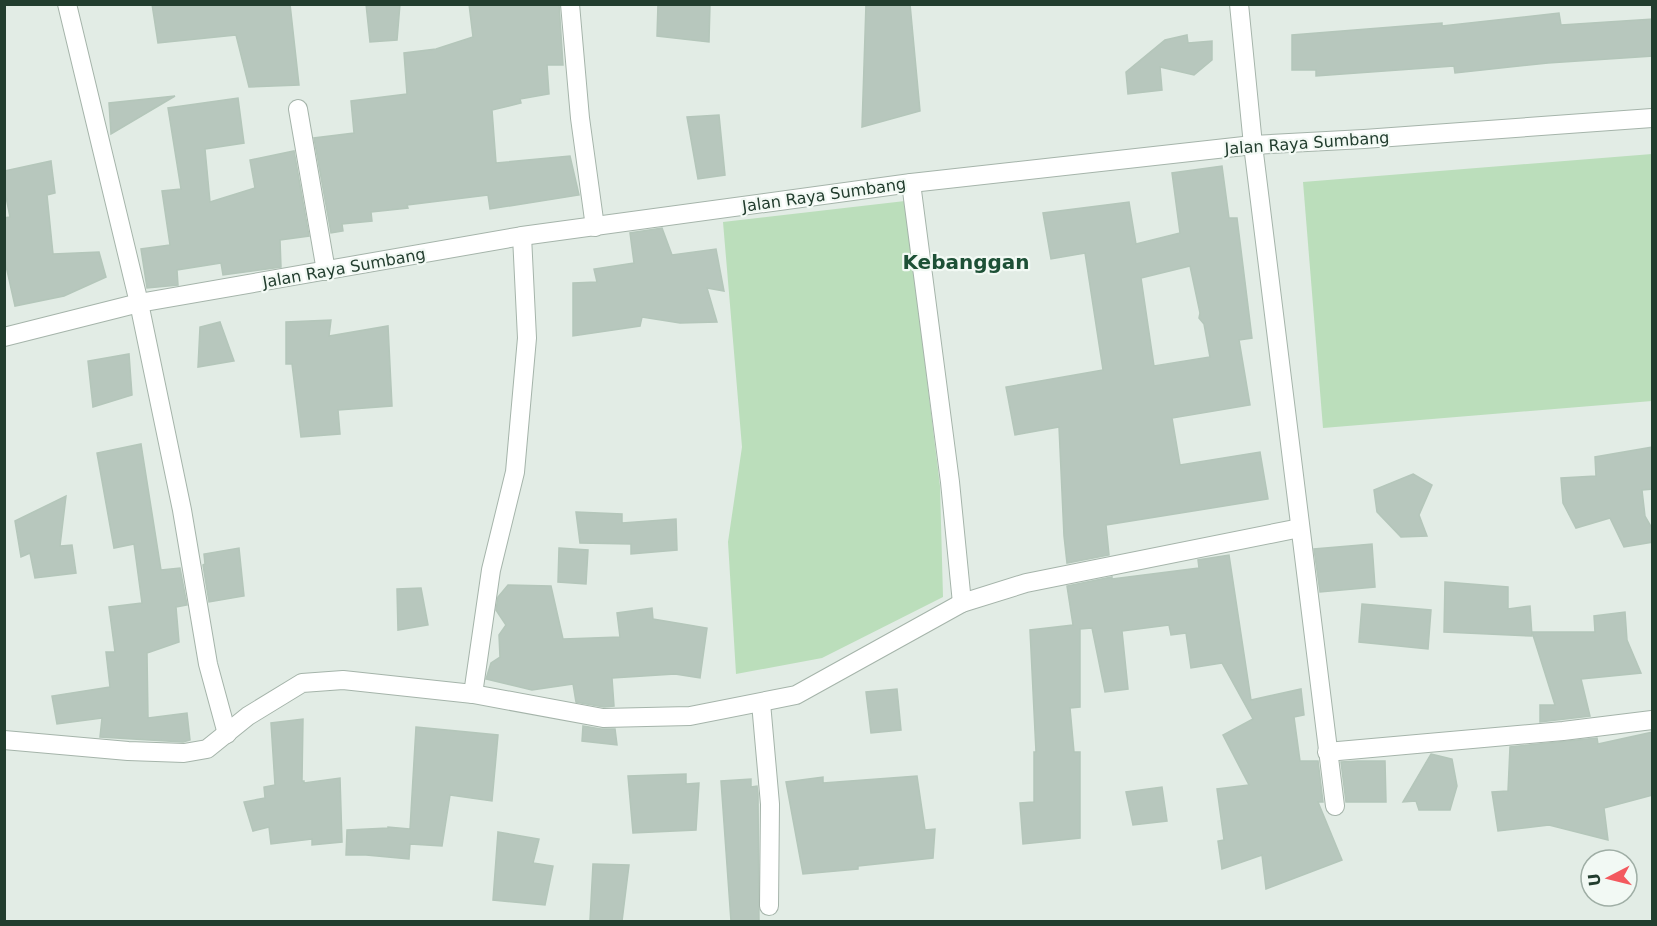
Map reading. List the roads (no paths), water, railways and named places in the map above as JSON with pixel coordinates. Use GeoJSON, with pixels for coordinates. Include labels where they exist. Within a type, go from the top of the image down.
{"type":"FeatureCollection","features":[{"type":"Feature","properties":{"kind":"street"},"geometry":{"type":"LineString","coordinates":[[67,4],[139,303],[182,510],[208,664],[227,734]]}},
{"type":"Feature","properties":{"kind":"street"},"geometry":{"type":"LineString","coordinates":[[570,4],[580,118],[595,226]]}},
{"type":"Feature","properties":{"kind":"street"},"geometry":{"type":"LineString","coordinates":[[1239,4],[1253,145],[1335,806]]}},
{"type":"Feature","properties":{"kind":"street"},"geometry":{"type":"LineString","coordinates":[[298,109],[326,271]]}},
{"type":"Feature","properties":{"kind":"street","name":"Jalan Raya Sumbang"},"geometry":{"type":"LineString","coordinates":[[4,337],[139,303],[522,236],[911,183],[1253,145],[1364,140],[1653,118]]}},
{"type":"Feature","properties":{"kind":"street"},"geometry":{"type":"LineString","coordinates":[[911,183],[950,482],[962,603]]}},
{"type":"Feature","properties":{"kind":"street"},"geometry":{"type":"LineString","coordinates":[[473,694],[491,570],[515,472],[527,338],[522,236]]}},
{"type":"Feature","properties":{"kind":"street"},"geometry":{"type":"LineString","coordinates":[[4,740],[128,751],[184,753],[207,749],[248,716],[302,683],[343,680],[473,694],[603,718],[690,716],[796,695],[962,603],[1026,582],[1300,528]]}},
{"type":"Feature","properties":{"kind":"street"},"geometry":{"type":"LineString","coordinates":[[761,703],[770,804],[769,906]]}},
{"type":"Feature","properties":{"kind":"street"},"geometry":{"type":"LineString","coordinates":[[1327,752],[1563,731],[1653,720]]}},
{"type":"Feature","properties":{"kind":"district","name":"Kebanggan"},"geometry":{"type":"Point","coordinates":[966,262]}}]}
